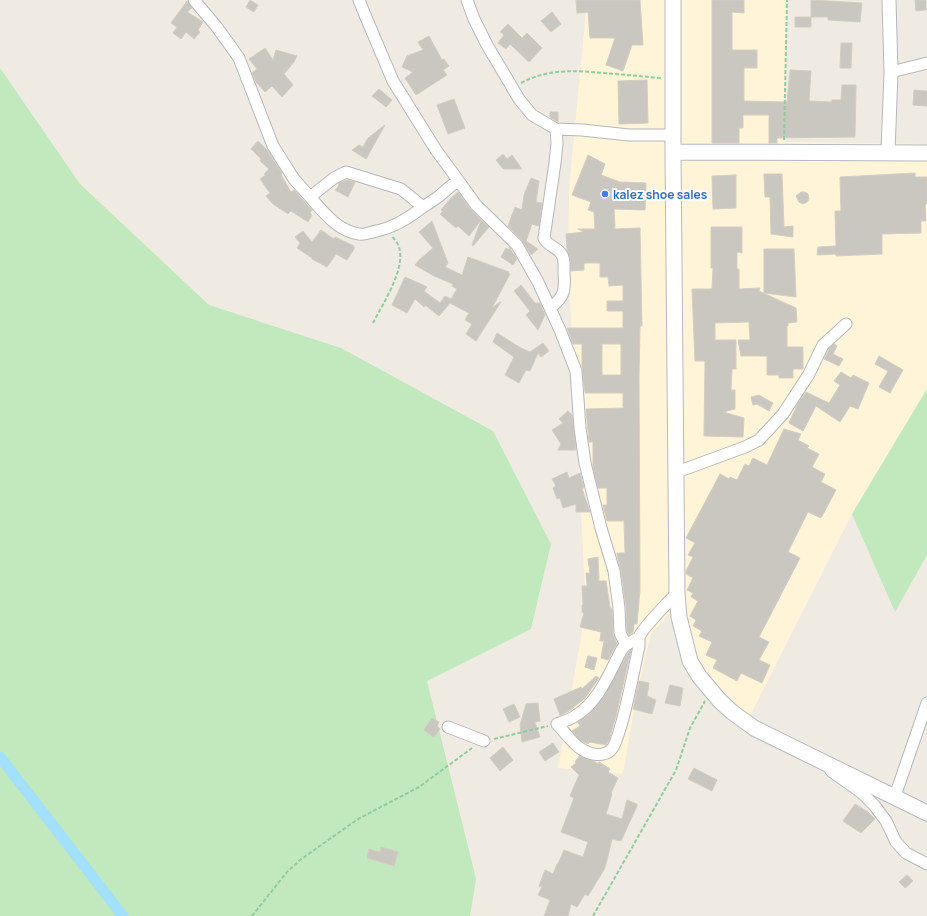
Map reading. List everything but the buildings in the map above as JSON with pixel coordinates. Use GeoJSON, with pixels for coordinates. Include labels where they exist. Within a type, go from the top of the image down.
{"type":"FeatureCollection","features":[{"type":"Feature","properties":{"kind":"main road"},"geometry":{"type":"LineString","coordinates":[[673,0],[677,593],[679,617],[690,661],[700,676],[720,700],[754,728],[927,813]]}},
{"type":"Feature","properties":{"kind":"main road"},"geometry":{"type":"LineString","coordinates":[[673,152],[783,154],[888,152],[927,153]]}},
{"type":"Feature","properties":{"kind":"street"},"geometry":{"type":"LineString","coordinates":[[359,0],[393,81],[436,150],[476,205],[516,245],[551,307],[576,370],[580,428],[585,463],[601,528],[614,571],[619,608],[620,633],[628,644]]}},
{"type":"Feature","properties":{"kind":"street"},"geometry":{"type":"LineString","coordinates":[[467,0],[474,19],[487,45],[519,99],[532,115],[556,129],[629,135],[673,135]]}},
{"type":"Feature","properties":{"kind":"street"},"geometry":{"type":"LineString","coordinates":[[888,152],[891,72],[889,0]]}},
{"type":"Feature","properties":{"kind":"street"},"geometry":{"type":"LineString","coordinates":[[202,2],[240,58],[273,146],[294,179],[325,214],[338,225],[350,232],[360,235],[387,229],[406,220],[438,197],[458,180]]}},
{"type":"Feature","properties":{"kind":"street"},"geometry":{"type":"LineString","coordinates":[[891,72],[927,63]]}},
{"type":"Feature","properties":{"kind":"street"},"geometry":{"type":"LineString","coordinates":[[551,307],[558,302],[562,296],[565,284],[563,256],[556,249],[545,242],[544,238],[555,163],[557,143],[556,129]]}},
{"type":"Feature","properties":{"kind":"street"},"geometry":{"type":"LineString","coordinates":[[310,197],[334,178],[346,172],[401,189],[423,207]]}},
{"type":"Feature","properties":{"kind":"street"},"geometry":{"type":"LineString","coordinates":[[677,472],[745,447],[759,440],[783,414],[809,374],[823,345],[846,324]]}},
{"type":"Feature","properties":{"kind":"street"},"geometry":{"type":"LineString","coordinates":[[639,637],[639,644],[620,728],[614,746],[611,750],[600,755],[594,755],[582,750],[557,724],[575,716],[588,706],[601,689],[622,650],[639,637],[677,593]]}},
{"type":"Feature","properties":{"kind":"street"},"geometry":{"type":"LineString","coordinates":[[895,796],[927,703]]}},
{"type":"Feature","properties":{"kind":"street"},"geometry":{"type":"LineString","coordinates":[[448,727],[484,742]]}},
{"type":"Feature","properties":{"kind":"street"},"geometry":{"type":"LineString","coordinates":[[816,759],[862,793],[874,805],[886,821],[896,842],[906,853],[927,864]]}},
{"type":"Feature","properties":{"kind":"path"},"geometry":{"type":"LineString","coordinates":[[783,154],[787,0]]}},
{"type":"Feature","properties":{"kind":"path"},"geometry":{"type":"LineString","coordinates":[[513,88],[531,78],[548,72],[565,70],[673,79]]}},
{"type":"Feature","properties":{"kind":"path"},"geometry":{"type":"LineString","coordinates":[[373,323],[397,275],[400,265],[399,246],[387,229]]}},
{"type":"Feature","properties":{"kind":"path"},"geometry":{"type":"LineString","coordinates":[[593,916],[676,770],[690,728],[711,690]]}},
{"type":"Feature","properties":{"kind":"path"},"geometry":{"type":"LineString","coordinates":[[252,916],[287,872],[300,860],[358,819],[419,787],[467,750],[484,742],[557,724]]}},
{"type":"Feature","properties":{"kind":"shaded area"},"geometry":{"type":"Polygon","coordinates":[[[587,0],[787,0],[784,142],[927,144],[927,389],[852,514],[746,724],[701,669],[679,603],[651,634],[637,693],[623,774],[558,768],[586,609],[568,262],[569,190],[587,0]]]}},
{"type":"Feature","properties":{"kind":"green space"},"geometry":{"type":"Polygon","coordinates":[[[0,68],[80,184],[209,305],[341,348],[493,431],[551,544],[531,629],[427,681],[476,879],[470,916],[0,916],[0,68]]]}},
{"type":"Feature","properties":{"kind":"green space"},"geometry":{"type":"Polygon","coordinates":[[[927,389],[927,555],[895,612],[852,514],[927,389]]]}},
{"type":"Feature","properties":{"kind":"waterway"},"geometry":{"type":"LineString","coordinates":[[0,757],[123,916]]}},
{"type":"Feature","properties":{"kind":"place","name":"kalez shoe sales"},"geometry":{"type":"Point","coordinates":[605,194]}}]}
